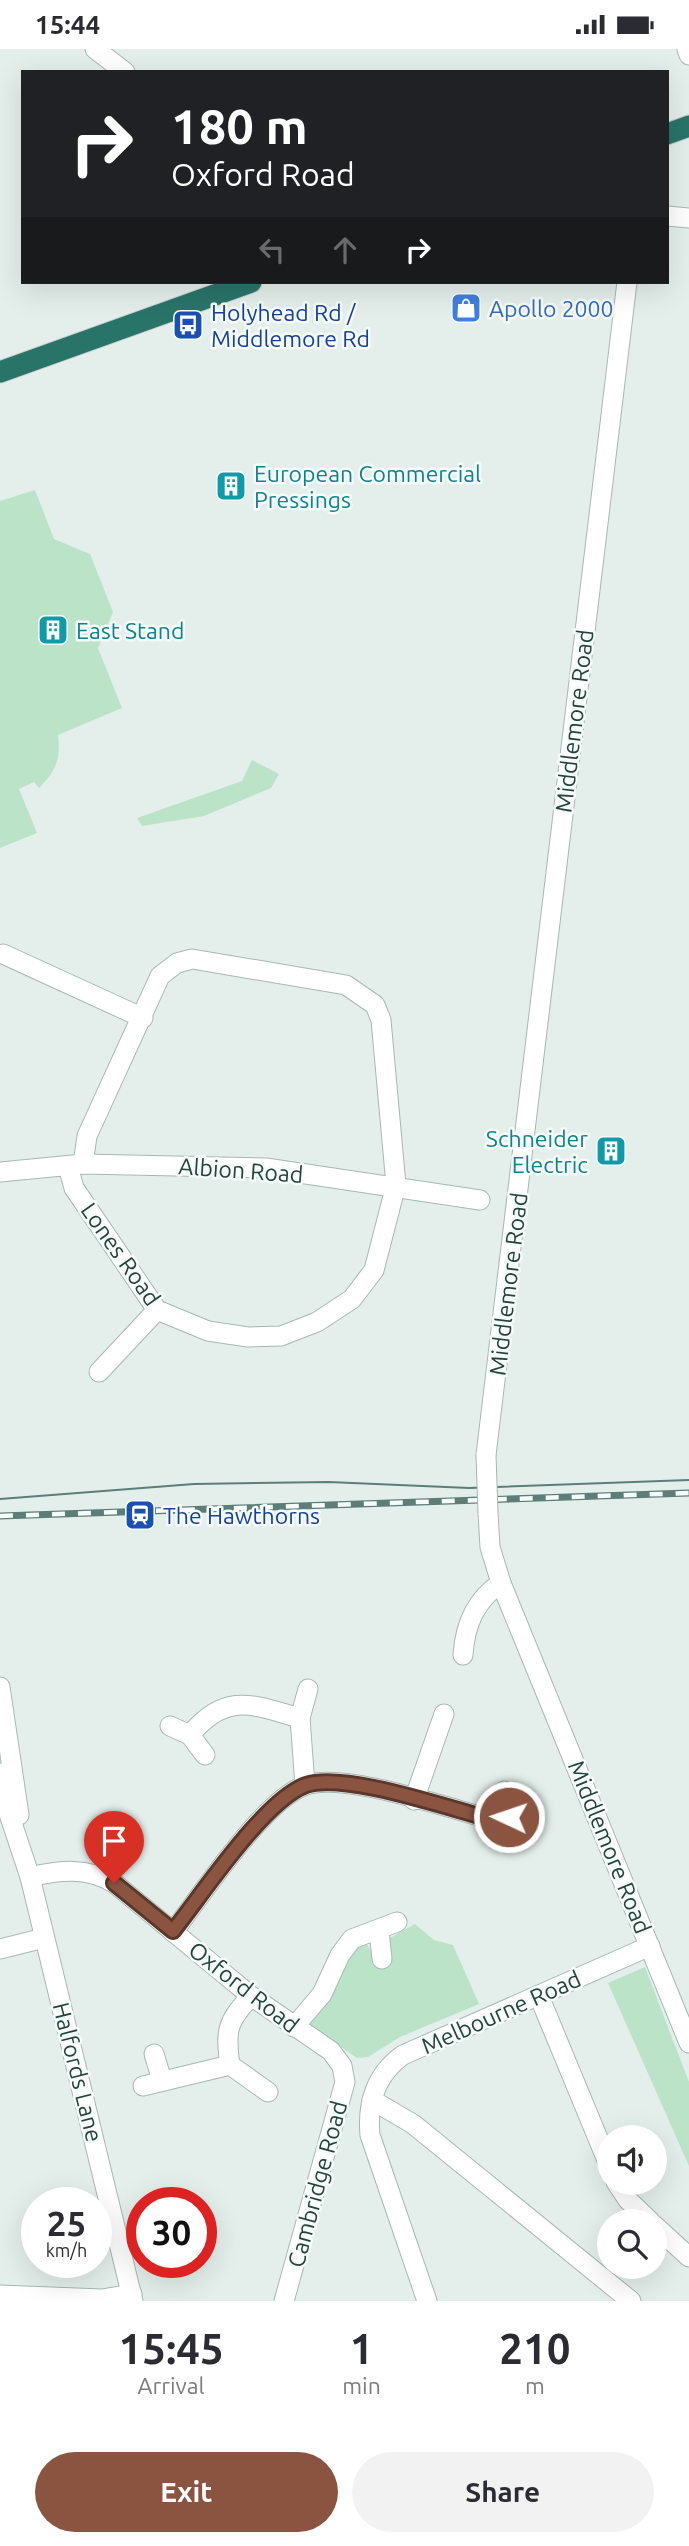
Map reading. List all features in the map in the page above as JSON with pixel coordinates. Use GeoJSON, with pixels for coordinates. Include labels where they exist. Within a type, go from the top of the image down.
{"type":"FeatureCollection","features":[{"type":"Feature","properties":{"kind":"highway"},"geometry":{"type":"LineString","coordinates":[[669,133],[689,126]]}},
{"type":"Feature","properties":{"kind":"highway"},"geometry":{"type":"LineString","coordinates":[[0,372],[245,284]]}},
{"type":"Feature","properties":{"kind":"street"},"geometry":{"type":"LineString","coordinates":[[94,49],[122,70]]}},
{"type":"Feature","properties":{"kind":"street"},"geometry":{"type":"LineString","coordinates":[[687,49],[689,55]]}},
{"type":"Feature","properties":{"kind":"street"},"geometry":{"type":"LineString","coordinates":[[669,216],[689,218]]}},
{"type":"Feature","properties":{"kind":"street","name":"Middlemore Road"},"geometry":{"type":"LineString","coordinates":[[627,284],[486,1455],[488,1513],[490,1547],[501,1583],[689,2043]]}},
{"type":"Feature","properties":{"kind":"street"},"geometry":{"type":"LineString","coordinates":[[3,954],[142,1018]]}},
{"type":"Feature","properties":{"kind":"street","name":"Lones Road"},"geometry":{"type":"LineString","coordinates":[[192,959],[346,985],[375,1005],[381,1020],[396,1185],[374,1270],[352,1299],[317,1322],[281,1336],[248,1337],[208,1331],[157,1311],[74,1188],[75,1165],[142,1018],[160,976],[177,963],[192,959]]}},
{"type":"Feature","properties":{"kind":"street","name":"Albion Road"},"geometry":{"type":"LineString","coordinates":[[0,1172],[75,1165],[266,1168],[396,1185],[480,1200]]}},
{"type":"Feature","properties":{"kind":"street"},"geometry":{"type":"LineString","coordinates":[[99,1373],[157,1311]]}},
{"type":"Feature","properties":{"kind":"street"},"geometry":{"type":"LineString","coordinates":[[463,1655],[464,1642],[477,1603],[501,1583]]}},
{"type":"Feature","properties":{"kind":"street","name":"Halfords Lane"},"geometry":{"type":"LineString","coordinates":[[0,1687],[14,1765],[22,1844],[132,2298]]}},
{"type":"Feature","properties":{"kind":"street"},"geometry":{"type":"LineString","coordinates":[[305,1786],[300,1718],[308,1689]]}},
{"type":"Feature","properties":{"kind":"street"},"geometry":{"type":"LineString","coordinates":[[190,1735],[202,1721],[219,1709],[235,1703],[300,1718]]}},
{"type":"Feature","properties":{"kind":"street"},"geometry":{"type":"LineString","coordinates":[[414,1800],[443,1714]]}},
{"type":"Feature","properties":{"kind":"street"},"geometry":{"type":"LineString","coordinates":[[170,1725],[190,1735],[205,1755]]}},
{"type":"Feature","properties":{"kind":"street","name":"Halfords Lane"},"geometry":{"type":"LineString","coordinates":[[0,1773],[5,1802],[22,1844]]}},
{"type":"Feature","properties":{"kind":"street"},"geometry":{"type":"LineString","coordinates":[[173,1931],[258,1823],[280,1802],[305,1786],[329,1781],[357,1783],[494,1820],[509,1817]]}},
{"type":"Feature","properties":{"kind":"street"},"geometry":{"type":"LineString","coordinates":[[504,1791],[513,1840]]}},
{"type":"Feature","properties":{"kind":"street","name":"Oxford Road"},"geometry":{"type":"LineString","coordinates":[[30,1877],[59,1871],[97,1873],[114,1883],[251,1996],[331,2051],[342,2066]]}},
{"type":"Feature","properties":{"kind":"street"},"geometry":{"type":"LineString","coordinates":[[294,2027],[322,1994],[334,1965],[352,1938],[397,1923]]}},
{"type":"Feature","properties":{"kind":"street"},"geometry":{"type":"LineString","coordinates":[[379,1931],[382,1959]]}},
{"type":"Feature","properties":{"kind":"street"},"geometry":{"type":"LineString","coordinates":[[0,1949],[44,1938]]}},
{"type":"Feature","properties":{"kind":"street","name":"Melbourne Road"},"geometry":{"type":"LineString","coordinates":[[372,2100],[378,2080],[403,2055],[650,1946]]}},
{"type":"Feature","properties":{"kind":"street"},"geometry":{"type":"LineString","coordinates":[[251,1996],[226,2030],[230,2065],[268,2092]]}},
{"type":"Feature","properties":{"kind":"street"},"geometry":{"type":"LineString","coordinates":[[539,1996],[597,2136]]}},
{"type":"Feature","properties":{"kind":"street"},"geometry":{"type":"LineString","coordinates":[[154,2054],[153,2083],[230,2065]]}},
{"type":"Feature","properties":{"kind":"street","name":"Cambridge Road"},"geometry":{"type":"LineString","coordinates":[[284,2301],[345,2082],[342,2066]]}},
{"type":"Feature","properties":{"kind":"street"},"geometry":{"type":"LineString","coordinates":[[427,2301],[370,2135],[372,2100],[413,2124],[631,2301]]}},
{"type":"Feature","properties":{"kind":"street"},"geometry":{"type":"LineString","coordinates":[[625,2195],[637,2209]]}},
{"type":"Feature","properties":{"kind":"street"},"geometry":{"type":"LineString","coordinates":[[667,2234],[686,2247]]}},
{"type":"Feature","properties":{"kind":"street"},"geometry":{"type":"LineString","coordinates":[[0,2295],[9,2293],[102,2299],[132,2298]]}},
{"type":"Feature","properties":{"kind":"green space","name":"East Stand"},"geometry":{"type":"Polygon","coordinates":[[[35,490],[54,539],[90,554],[113,612],[98,648],[122,708],[58,735],[58,758],[50,776],[39,788],[34,782],[19,789],[37,833],[0,848],[0,501],[35,490]]]}},
{"type":"Feature","properties":{"kind":"green space"},"geometry":{"type":"Polygon","coordinates":[[[252,760],[279,774],[271,788],[204,816],[142,826],[137,818],[242,781],[252,760]]]}},
{"type":"Feature","properties":{"kind":"green space"},"geometry":{"type":"Polygon","coordinates":[[[415,1924],[434,1940],[453,1945],[479,2004],[400,2037],[368,2057],[357,2058],[308,2024],[341,1962],[365,1941],[376,1959],[388,1958],[390,1938],[415,1924]]]}},
{"type":"Feature","properties":{"kind":"green space"},"geometry":{"type":"Polygon","coordinates":[[[645,1967],[689,2082],[689,2166],[608,1983],[645,1967]]]}},
{"type":"Feature","properties":{"kind":"tram line"},"geometry":{"type":"LineString","coordinates":[[0,1499],[194,1484],[329,1482],[469,1488],[689,1480]]}},
{"type":"Feature","properties":{"kind":"railway"},"geometry":{"type":"LineString","coordinates":[[0,1516],[689,1493]]}},
{"type":"Feature","properties":{"kind":"place","name":"Apollo 2000"},"geometry":{"type":"Point","coordinates":[466,308]}},
{"type":"Feature","properties":{"kind":"place","name":"Holyhead Rd / Middlemore Rd"},"geometry":{"type":"Point","coordinates":[188,325]}},
{"type":"Feature","properties":{"kind":"place","name":"European Commercial Pressings"},"geometry":{"type":"Point","coordinates":[231,486]}},
{"type":"Feature","properties":{"kind":"place","name":"East Stand"},"geometry":{"type":"Point","coordinates":[53,630]}},
{"type":"Feature","properties":{"kind":"place","name":"Schneider Electric"},"geometry":{"type":"Point","coordinates":[611,1151]}},
{"type":"Feature","properties":{"kind":"place","name":"The Hawthorns"},"geometry":{"type":"Point","coordinates":[140,1515]}},
{"type":"Feature","properties":{"kind":"route"},"geometry":{"type":"LineString","coordinates":[[114,1883],[173,1931],[258,1823],[280,1802],[305,1786],[329,1781],[357,1783],[494,1820],[509,1817]]}}]}
